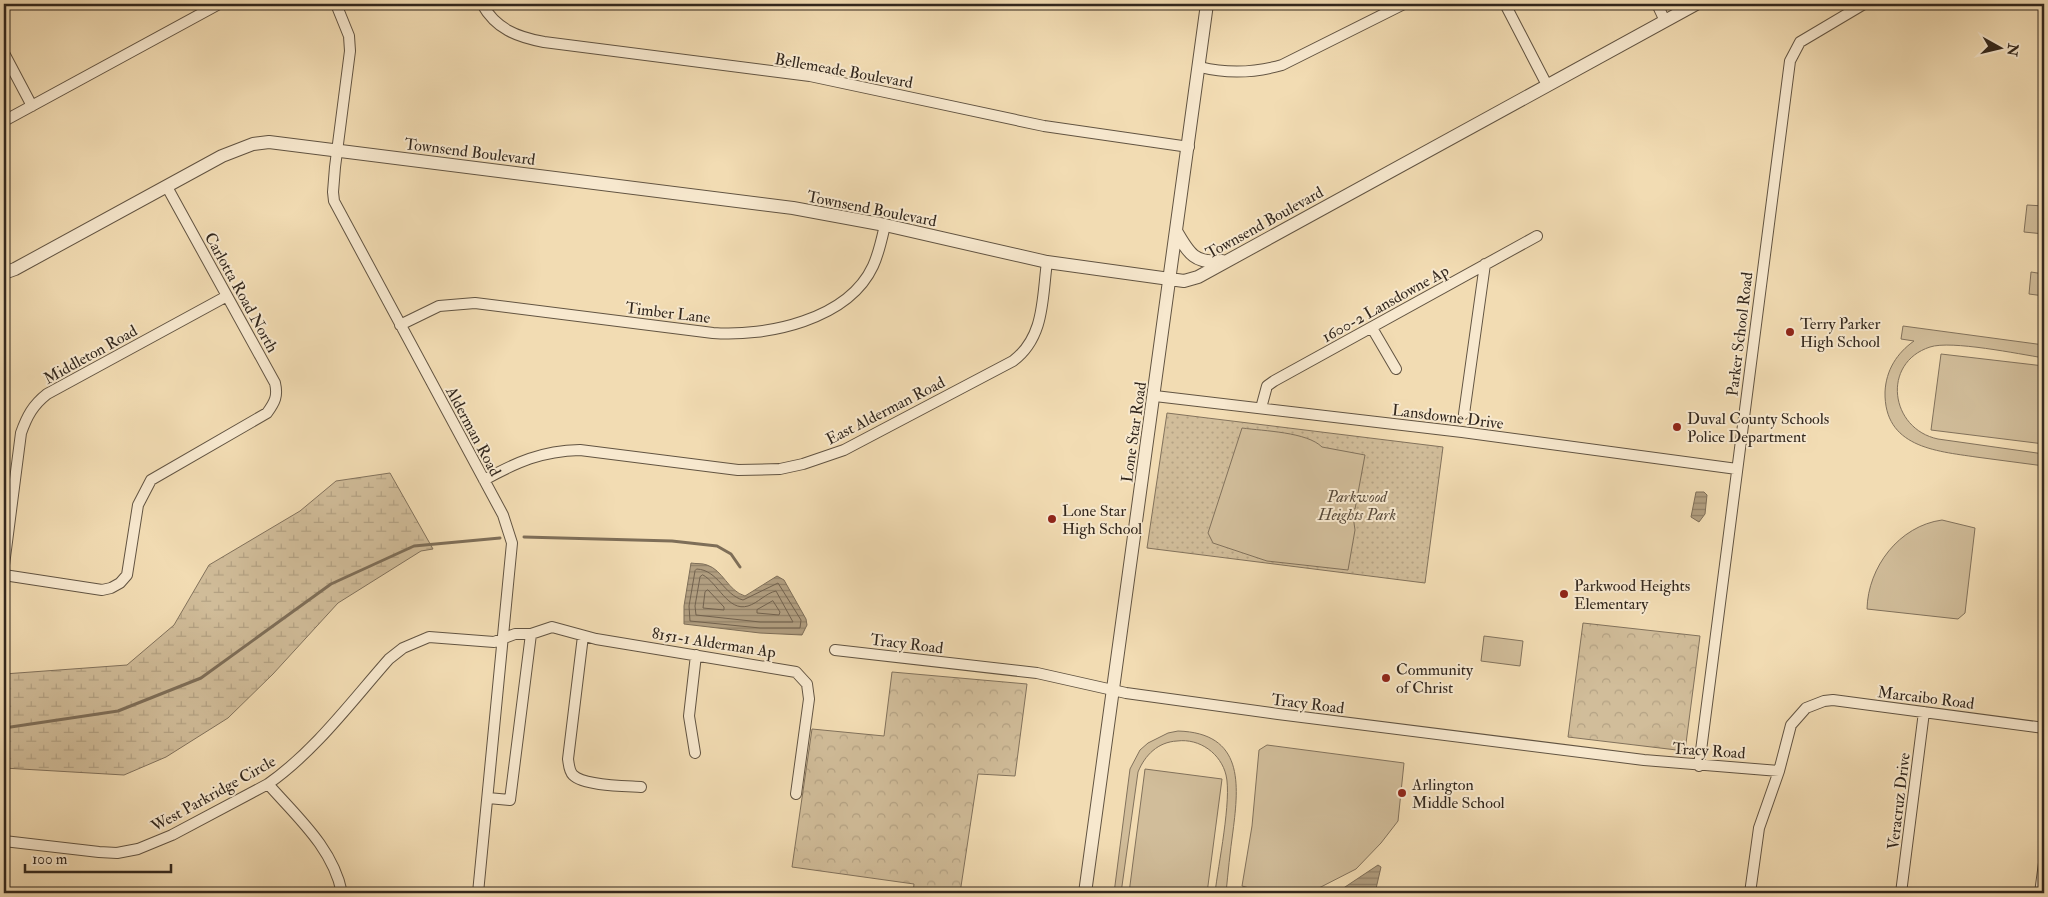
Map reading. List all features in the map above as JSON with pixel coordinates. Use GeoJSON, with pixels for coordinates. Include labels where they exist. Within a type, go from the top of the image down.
{"type":"FeatureCollection","features":[{"type":"Feature","properties":{"kind":"street"},"geometry":{"type":"LineString","coordinates":[[4,121],[219,4]]}},
{"type":"Feature","properties":{"kind":"street","name":"Alderman Road"},"geometry":{"type":"LineString","coordinates":[[336,4],[349,36],[350,51],[333,192],[334,201],[484,480],[509,529],[512,543],[478,893]]}},
{"type":"Feature","properties":{"kind":"street","name":"Bellemeade Boulevard"},"geometry":{"type":"LineString","coordinates":[[482,4],[496,23],[522,38],[810,76],[1044,126],[1189,147]]}},
{"type":"Feature","properties":{"kind":"street","name":"Lone Star Road"},"geometry":{"type":"LineString","coordinates":[[1086,893],[1200,67],[1207,4]]}},
{"type":"Feature","properties":{"kind":"street"},"geometry":{"type":"LineString","coordinates":[[1200,67],[1244,72],[1282,65],[1404,4]]}},
{"type":"Feature","properties":{"kind":"street"},"geometry":{"type":"LineString","coordinates":[[1505,4],[1547,85]]}},
{"type":"Feature","properties":{"kind":"street"},"geometry":{"type":"LineString","coordinates":[[1657,4],[1665,21]]}},
{"type":"Feature","properties":{"kind":"street","name":"Townsend Boulevard"},"geometry":{"type":"LineString","coordinates":[[4,273],[15,269],[222,156],[253,144],[286,143],[793,208],[885,225],[1047,262],[1184,282],[1198,277],[1696,4]]}},
{"type":"Feature","properties":{"kind":"street","name":"Parker School Road"},"geometry":{"type":"LineString","coordinates":[[1699,766],[1790,61],[1800,42],[1864,4]]}},
{"type":"Feature","properties":{"kind":"street"},"geometry":{"type":"LineString","coordinates":[[4,53],[32,106]]}},
{"type":"Feature","properties":{"kind":"street","name":"Carlotta Road North"},"geometry":{"type":"LineString","coordinates":[[4,575],[102,590],[120,583],[127,575],[138,505],[151,480],[267,413],[277,394],[274,383],[167,187]]}},
{"type":"Feature","properties":{"kind":"street","name":"Timber Lane"},"geometry":{"type":"LineString","coordinates":[[400,325],[439,306],[475,303],[734,335],[784,329],[832,307],[849,296],[863,282],[873,266],[885,225]]}},
{"type":"Feature","properties":{"kind":"street"},"geometry":{"type":"LineString","coordinates":[[1176,231],[1185,248],[1193,256],[1208,263],[1227,261]]}},
{"type":"Feature","properties":{"kind":"street","name":"1600-2 Lansdowne Ap"},"geometry":{"type":"LineString","coordinates":[[1262,408],[1264,393],[1274,381],[1537,236]]}},
{"type":"Feature","properties":{"kind":"street","name":"East Alderman Road"},"geometry":{"type":"LineString","coordinates":[[484,480],[516,462],[560,450],[580,450],[745,470],[780,469],[825,458],[1013,361],[1024,353],[1037,332],[1047,262]]}},
{"type":"Feature","properties":{"kind":"street"},"geometry":{"type":"LineString","coordinates":[[1464,414],[1485,264]]}},
{"type":"Feature","properties":{"kind":"street","name":"Middleton Road"},"geometry":{"type":"LineString","coordinates":[[4,565],[21,433],[28,414],[36,402],[47,394],[227,296]]}},
{"type":"Feature","properties":{"kind":"street"},"geometry":{"type":"LineString","coordinates":[[1372,328],[1396,369]]}},
{"type":"Feature","properties":{"kind":"street","name":"Lansdowne Drive"},"geometry":{"type":"LineString","coordinates":[[1155,396],[1737,469]]}},
{"type":"Feature","properties":{"kind":"street","name":"8151-1 Alderman Ap"},"geometry":{"type":"LineString","coordinates":[[504,638],[552,627],[583,636],[796,672],[804,679],[809,699],[796,794]]}},
{"type":"Feature","properties":{"kind":"street"},"geometry":{"type":"LineString","coordinates":[[488,798],[510,800],[526,634]]}},
{"type":"Feature","properties":{"kind":"street"},"geometry":{"type":"LineString","coordinates":[[583,636],[568,759],[570,768],[573,774],[583,781],[641,788]]}},
{"type":"Feature","properties":{"kind":"street","name":"West Parkridge Circle"},"geometry":{"type":"LineString","coordinates":[[4,840],[100,852],[117,853],[138,850],[172,836],[268,784],[300,758],[389,659],[402,648],[429,637],[494,642],[504,638]]}},
{"type":"Feature","properties":{"kind":"street","name":"Tracy Road"},"geometry":{"type":"LineString","coordinates":[[834,650],[1037,673],[1114,690],[1278,714],[1699,766],[1779,771]]}},
{"type":"Feature","properties":{"kind":"street"},"geometry":{"type":"LineString","coordinates":[[695,753],[689,716],[696,655]]}},
{"type":"Feature","properties":{"kind":"street","name":"Marcaibo Road"},"geometry":{"type":"LineString","coordinates":[[1779,771],[1791,725],[1806,708],[1815,703],[1832,700],[2044,728]]}},
{"type":"Feature","properties":{"kind":"street","name":"Veracruz Drive"},"geometry":{"type":"LineString","coordinates":[[1901,893],[1924,712]]}},
{"type":"Feature","properties":{"kind":"street"},"geometry":{"type":"LineString","coordinates":[[1750,893],[1759,828],[1779,771]]}},
{"type":"Feature","properties":{"kind":"street"},"geometry":{"type":"LineString","coordinates":[[268,784],[324,848],[339,877],[342,893]]}},
{"type":"Feature","properties":{"kind":"street"},"geometry":{"type":"LineString","coordinates":[[2040,893],[2044,863]]}},
{"type":"Feature","properties":{"kind":"green space"},"geometry":{"type":"Polygon","coordinates":[[[2027,205],[2044,206],[2044,234],[2024,232],[2027,205]]]}},
{"type":"Feature","properties":{"kind":"green space"},"geometry":{"type":"Polygon","coordinates":[[[2031,272],[2044,274],[2044,296],[2029,294],[2031,272]]]}},
{"type":"Feature","properties":{"kind":"green space"},"geometry":{"type":"Polygon","coordinates":[[[1903,326],[2044,345],[2044,358],[1969,346],[1940,345],[1930,347],[1914,355],[1904,367],[1898,381],[1898,395],[1901,410],[1910,423],[1922,433],[1938,439],[2044,454],[2044,466],[1944,452],[1915,443],[1903,435],[1893,425],[1887,410],[1885,392],[1890,369],[1902,351],[1914,341],[1901,339],[1903,326]]]}},
{"type":"Feature","properties":{"kind":"green space"},"geometry":{"type":"Polygon","coordinates":[[[1941,354],[2044,366],[2044,444],[1931,430],[1941,354]]]}},
{"type":"Feature","properties":{"kind":"green space","name":"Parkwood Heights Park"},"geometry":{"type":"Polygon","coordinates":[[[1167,413],[1443,447],[1425,583],[1147,548],[1167,413]]]}},
{"type":"Feature","properties":{"kind":"green space"},"geometry":{"type":"Polygon","coordinates":[[[1242,428],[1296,435],[1315,442],[1322,447],[1365,455],[1355,509],[1352,509],[1355,530],[1348,570],[1267,561],[1213,543],[1208,533],[1242,428]]]}},
{"type":"Feature","properties":{"kind":"green space"},"geometry":{"type":"Polygon","coordinates":[[[390,473],[433,549],[421,551],[338,603],[273,674],[228,718],[166,757],[124,775],[4,768],[4,674],[127,665],[174,625],[209,565],[300,511],[336,481],[390,473]]]}},
{"type":"Feature","properties":{"kind":"green space"},"geometry":{"type":"Polygon","coordinates":[[[1942,520],[1975,528],[1965,613],[1958,619],[1867,609],[1873,578],[1889,551],[1912,531],[1926,524],[1942,520]]]}},
{"type":"Feature","properties":{"kind":"green space"},"geometry":{"type":"Polygon","coordinates":[[[1583,623],[1700,636],[1685,751],[1568,737],[1583,623]]]}},
{"type":"Feature","properties":{"kind":"green space"},"geometry":{"type":"Polygon","coordinates":[[[1484,636],[1523,641],[1520,666],[1481,661],[1484,636]]]}},
{"type":"Feature","properties":{"kind":"green space"},"geometry":{"type":"Polygon","coordinates":[[[892,672],[1027,684],[1015,776],[978,774],[960,893],[913,893],[914,884],[792,867],[812,729],[884,736],[892,672]]]}},
{"type":"Feature","properties":{"kind":"green space"},"geometry":{"type":"Polygon","coordinates":[[[1178,731],[1200,734],[1215,741],[1226,751],[1232,764],[1236,779],[1236,796],[1226,893],[1215,893],[1226,816],[1226,775],[1219,760],[1208,749],[1194,742],[1177,741],[1158,747],[1144,760],[1138,772],[1121,893],[1114,893],[1130,769],[1140,750],[1148,743],[1168,733],[1178,731]]]}},
{"type":"Feature","properties":{"kind":"green space"},"geometry":{"type":"Polygon","coordinates":[[[1267,745],[1404,763],[1398,821],[1381,843],[1356,869],[1315,890],[1299,893],[1268,893],[1242,886],[1252,826],[1259,750],[1267,745]]]}},
{"type":"Feature","properties":{"kind":"green space"},"geometry":{"type":"Polygon","coordinates":[[[1145,769],[1222,779],[1207,893],[1129,893],[1145,769]]]}},
{"type":"Feature","properties":{"kind":"water"},"geometry":{"type":"Polygon","coordinates":[[[1696,492],[1704,492],[1707,495],[1705,514],[1699,522],[1691,517],[1696,492]]]}},
{"type":"Feature","properties":{"kind":"water"},"geometry":{"type":"Polygon","coordinates":[[[691,563],[705,564],[713,568],[734,590],[745,596],[777,576],[784,580],[806,619],[807,625],[802,635],[760,633],[684,624],[684,606],[691,563]]]}},
{"type":"Feature","properties":{"kind":"water"},"geometry":{"type":"Polygon","coordinates":[[[1378,865],[1381,867],[1375,893],[1336,893],[1378,865]]]}},
{"type":"Feature","properties":{"kind":"waterway"},"geometry":{"type":"LineString","coordinates":[[524,537],[672,541],[717,546],[731,554],[740,567]]}},
{"type":"Feature","properties":{"kind":"waterway"},"geometry":{"type":"LineString","coordinates":[[4,728],[118,711],[201,678],[331,584],[414,546],[500,538]]}},
{"type":"Feature","properties":{"kind":"place","name":"Terry Parker High School"},"geometry":{"type":"Point","coordinates":[1790,332]}},
{"type":"Feature","properties":{"kind":"place","name":"Duval County Schools Police Department"},"geometry":{"type":"Point","coordinates":[1677,427]}},
{"type":"Feature","properties":{"kind":"place","name":"Lone Star High School"},"geometry":{"type":"Point","coordinates":[1052,519]}},
{"type":"Feature","properties":{"kind":"place","name":"Parkwood Heights Elementary"},"geometry":{"type":"Point","coordinates":[1564,594]}},
{"type":"Feature","properties":{"kind":"place","name":"Community of Christ"},"geometry":{"type":"Point","coordinates":[1386,678]}},
{"type":"Feature","properties":{"kind":"place","name":"Arlington Middle School"},"geometry":{"type":"Point","coordinates":[1402,793]}}]}
